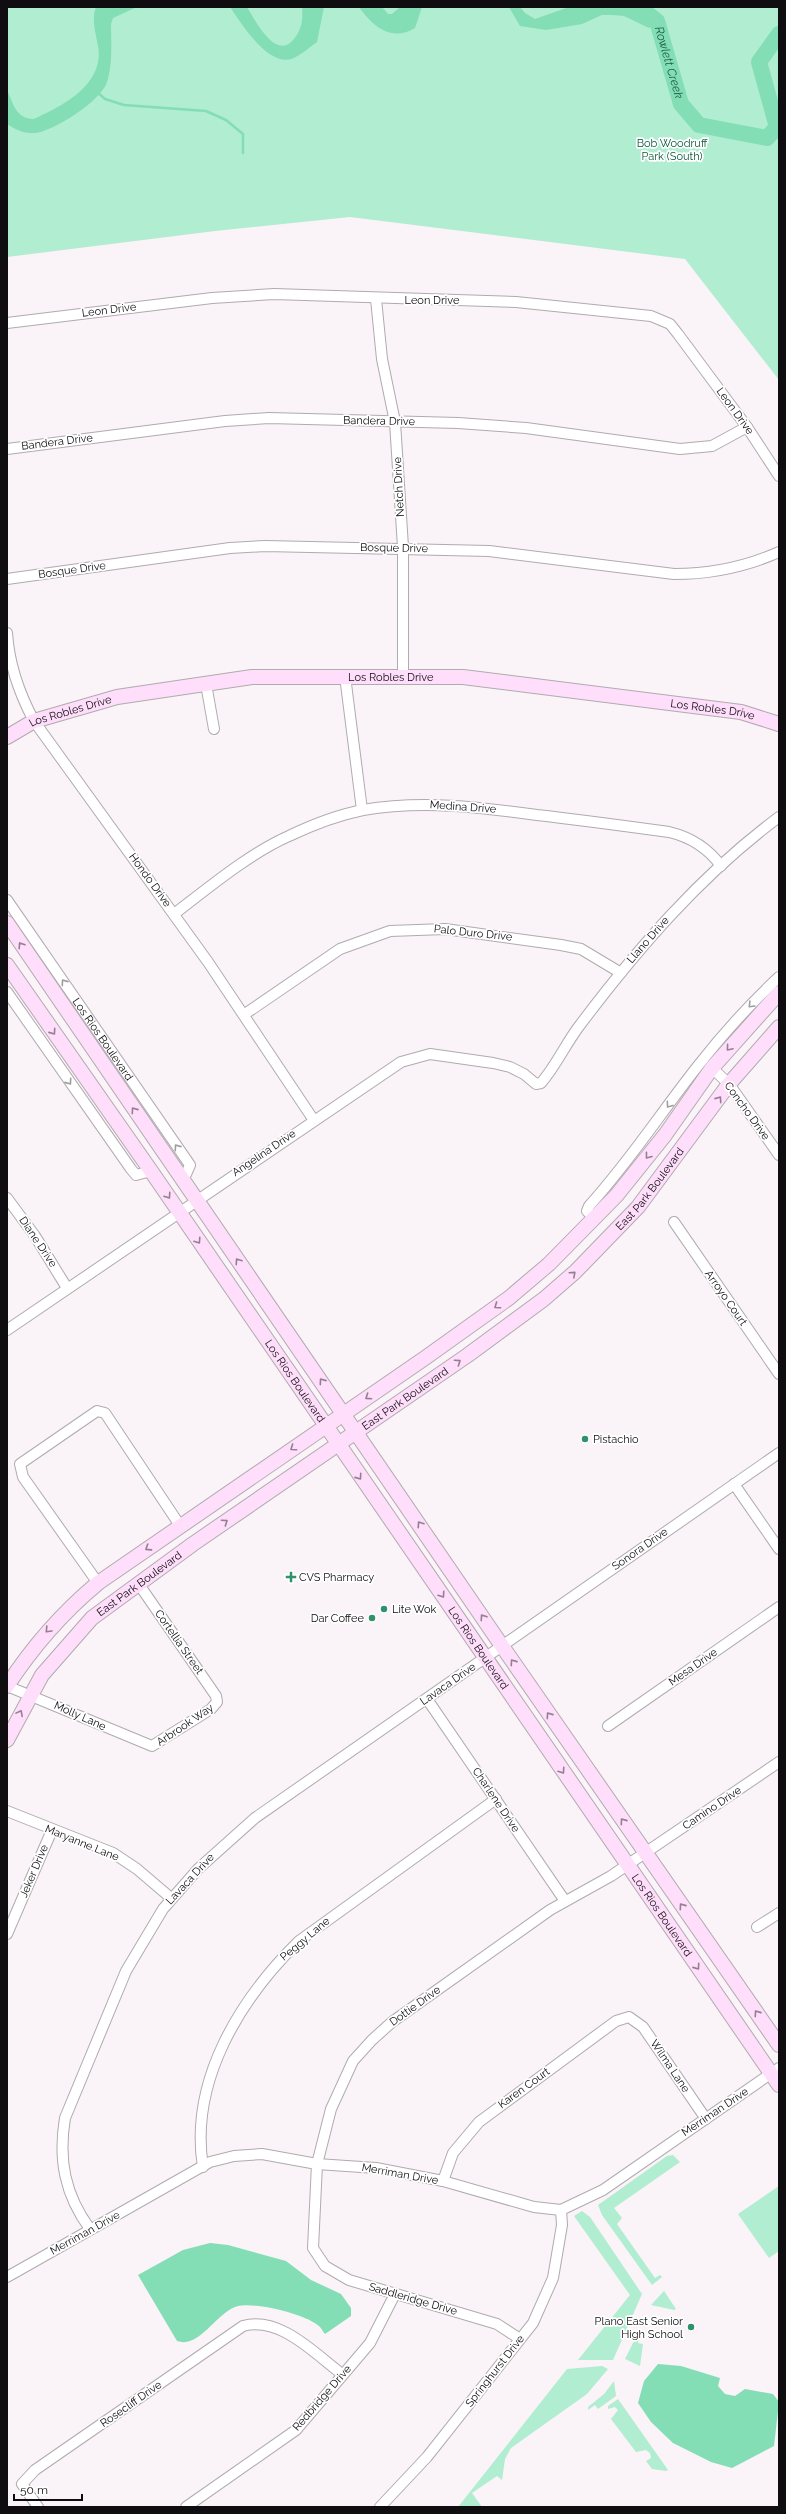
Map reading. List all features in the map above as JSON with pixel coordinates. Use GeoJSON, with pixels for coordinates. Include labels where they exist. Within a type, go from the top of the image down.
{"type":"FeatureCollection","features":[{"type":"Feature","properties":{"kind":"main road","name":"Los Robles Drive"},"geometry":{"type":"LineString","coordinates":[[7,737],[34,721],[117,697],[252,677],[463,677],[741,712],[779,724]]}},
{"type":"Feature","properties":{"kind":"main road","name":"Los Rios Boulevard"},"geometry":{"type":"LineString","coordinates":[[7,923],[262,1296],[357,1431],[502,1646],[779,2045]]}},
{"type":"Feature","properties":{"kind":"main road","name":"Los Rios Boulevard"},"geometry":{"type":"LineString","coordinates":[[7,965],[151,1171],[337,1445],[424,1569],[627,1866],[776,2076]]}},
{"type":"Feature","properties":{"kind":"main road","name":"East Park Boulevard"},"geometry":{"type":"LineString","coordinates":[[7,1686],[43,1635],[69,1607],[98,1583],[344,1413],[528,1282],[595,1219],[665,1135],[712,1068],[779,993]]}},
{"type":"Feature","properties":{"kind":"main road","name":"East Park Boulevard"},"geometry":{"type":"LineString","coordinates":[[7,1740],[42,1675],[92,1618],[193,1544],[468,1355],[544,1299],[580,1267],[638,1207],[729,1084],[779,1027]]}},
{"type":"Feature","properties":{"kind":"main road"},"geometry":{"type":"LineString","coordinates":[[528,1282],[544,1299]]}},
{"type":"Feature","properties":{"kind":"main road"},"geometry":{"type":"LineString","coordinates":[[243,1306],[262,1296]]}},
{"type":"Feature","properties":{"kind":"main road"},"geometry":{"type":"LineString","coordinates":[[181,1527],[193,1544]]}},
{"type":"Feature","properties":{"kind":"main road"},"geometry":{"type":"LineString","coordinates":[[424,1569],[442,1556]]}},
{"type":"Feature","properties":{"kind":"street","name":"Leon Drive"},"geometry":{"type":"LineString","coordinates":[[7,323],[220,297],[274,294],[376,299],[516,302],[651,316],[670,324],[747,427],[779,476]]}},
{"type":"Feature","properties":{"kind":"street","name":"Netch Drive"},"geometry":{"type":"LineString","coordinates":[[376,299],[380,347],[395,422],[403,547],[403,676]]}},
{"type":"Feature","properties":{"kind":"street","name":"Bandera Drive"},"geometry":{"type":"LineString","coordinates":[[7,449],[225,421],[269,418],[526,428],[680,449],[712,446],[747,427]]}},
{"type":"Feature","properties":{"kind":"street","name":"Bosque Drive"},"geometry":{"type":"LineString","coordinates":[[7,579],[230,548],[265,546],[403,547],[489,551],[674,574],[696,574],[725,570],[762,560],[779,552]]}},
{"type":"Feature","properties":{"kind":"street","name":"Hondo Drive"},"geometry":{"type":"LineString","coordinates":[[7,632],[14,675],[23,700],[34,721],[174,914],[244,1014],[314,1119]]}},
{"type":"Feature","properties":{"kind":"street"},"geometry":{"type":"LineString","coordinates":[[345,676],[362,810]]}},
{"type":"Feature","properties":{"kind":"street"},"geometry":{"type":"LineString","coordinates":[[206,684],[214,729]]}},
{"type":"Feature","properties":{"kind":"street","name":"Medina Drive"},"geometry":{"type":"LineString","coordinates":[[174,914],[207,888],[287,836],[319,823],[362,810],[433,804],[468,806],[669,832],[684,835],[698,844],[714,856],[721,866]]}},
{"type":"Feature","properties":{"kind":"street","name":"Llano Drive"},"geometry":{"type":"LineString","coordinates":[[541,1083],[579,1025],[640,947],[679,904],[721,866],[779,818]]}},
{"type":"Feature","properties":{"kind":"street","name":"Los Rios Boulevard"},"geometry":{"type":"LineString","coordinates":[[7,900],[190,1166],[183,1180]]}},
{"type":"Feature","properties":{"kind":"street","name":"Palo Duro Drive"},"geometry":{"type":"LineString","coordinates":[[244,1014],[340,949],[390,931],[445,929],[561,945],[581,949],[621,973]]}},
{"type":"Feature","properties":{"kind":"street"},"geometry":{"type":"LineString","coordinates":[[595,1219],[587,1211],[589,1206],[637,1150],[720,1039],[779,977]]}},
{"type":"Feature","properties":{"kind":"street"},"geometry":{"type":"LineString","coordinates":[[7,992],[131,1169],[136,1175],[151,1171]]}},
{"type":"Feature","properties":{"kind":"street","name":"Angelina Drive"},"geometry":{"type":"LineString","coordinates":[[7,1330],[314,1119],[401,1062],[430,1054],[510,1067],[524,1074],[536,1084],[541,1083]]}},
{"type":"Feature","properties":{"kind":"street","name":"Concho Drive"},"geometry":{"type":"LineString","coordinates":[[712,1068],[729,1084],[779,1155]]}},
{"type":"Feature","properties":{"kind":"street","name":"Diane Drive"},"geometry":{"type":"LineString","coordinates":[[7,1198],[35,1236],[67,1288]]}},
{"type":"Feature","properties":{"kind":"street","name":"Arroyo Court"},"geometry":{"type":"LineString","coordinates":[[674,1222],[779,1374]]}},
{"type":"Feature","properties":{"kind":"street"},"geometry":{"type":"LineString","coordinates":[[98,1583],[23,1477],[20,1464],[97,1410],[105,1413],[181,1527]]}},
{"type":"Feature","properties":{"kind":"street","name":"Sonora Drive"},"geometry":{"type":"LineString","coordinates":[[502,1646],[779,1453]]}},
{"type":"Feature","properties":{"kind":"street"},"geometry":{"type":"LineString","coordinates":[[734,1484],[779,1549]]}},
{"type":"Feature","properties":{"kind":"street","name":"Cortellia Street"},"geometry":{"type":"LineString","coordinates":[[138,1583],[216,1696],[217,1702]]}},
{"type":"Feature","properties":{"kind":"street","name":"Mesa Drive"},"geometry":{"type":"LineString","coordinates":[[608,1726],[779,1607]]}},
{"type":"Feature","properties":{"kind":"street","name":"Lavaca Drive"},"geometry":{"type":"LineString","coordinates":[[90,2230],[78,2213],[64,2175],[61,2138],[64,2118],[126,1971],[171,1898],[223,1844],[255,1818],[502,1646]]}},
{"type":"Feature","properties":{"kind":"street","name":"Molly Lane"},"geometry":{"type":"LineString","coordinates":[[7,1686],[152,1746]]}},
{"type":"Feature","properties":{"kind":"street","name":"Charlene Drive"},"geometry":{"type":"LineString","coordinates":[[427,1699],[565,1901]]}},
{"type":"Feature","properties":{"kind":"street","name":"Arbrook Way"},"geometry":{"type":"LineString","coordinates":[[152,1746],[212,1708],[217,1702]]}},
{"type":"Feature","properties":{"kind":"street","name":"Camino Drive"},"geometry":{"type":"LineString","coordinates":[[646,1854],[779,1762]]}},
{"type":"Feature","properties":{"kind":"street","name":"Peggy Lane"},"geometry":{"type":"LineString","coordinates":[[203,2167],[199,2147],[209,2084],[233,2022],[252,1993],[274,1966],[299,1941],[496,1799]]}},
{"type":"Feature","properties":{"kind":"street","name":"Maryanne Lane"},"geometry":{"type":"LineString","coordinates":[[7,1811],[113,1853],[137,1869],[171,1898]]}},
{"type":"Feature","properties":{"kind":"street","name":"Jeker Drive"},"geometry":{"type":"LineString","coordinates":[[7,1934],[52,1830]]}},
{"type":"Feature","properties":{"kind":"street","name":"Dottie Drive"},"geometry":{"type":"LineString","coordinates":[[313,2248],[317,2164],[331,2109],[353,2061],[372,2040],[392,2022],[565,1901],[589,1891],[646,1854]]}},
{"type":"Feature","properties":{"kind":"street"},"geometry":{"type":"LineString","coordinates":[[756,1927],[779,1913]]}},
{"type":"Feature","properties":{"kind":"street","name":"Wilma Lane"},"geometry":{"type":"LineString","coordinates":[[629,2017],[643,2027],[706,2118]]}},
{"type":"Feature","properties":{"kind":"street","name":"Karen Court"},"geometry":{"type":"LineString","coordinates":[[442,2181],[453,2153],[479,2122],[616,2021],[629,2017]]}},
{"type":"Feature","properties":{"kind":"street","name":"Merriman Drive"},"geometry":{"type":"LineString","coordinates":[[7,2277],[210,2162],[234,2156],[262,2154],[317,2164],[376,2168],[442,2181],[528,2206],[561,2210],[603,2190],[706,2118],[776,2076]]}},
{"type":"Feature","properties":{"kind":"street","name":"Springhurst Drive"},"geometry":{"type":"LineString","coordinates":[[380,2507],[427,2457],[533,2323],[553,2278],[562,2225],[561,2210]]}},
{"type":"Feature","properties":{"kind":"street","name":"Saddleridge Drive"},"geometry":{"type":"LineString","coordinates":[[313,2248],[325,2266],[348,2280],[497,2324],[520,2338]]}},
{"type":"Feature","properties":{"kind":"street","name":"Redbridge Drive"},"geometry":{"type":"LineString","coordinates":[[186,2507],[296,2430],[342,2374],[370,2343],[394,2294]]}},
{"type":"Feature","properties":{"kind":"street","name":"Rosecliff Drive"},"geometry":{"type":"LineString","coordinates":[[38,2507],[22,2484],[35,2470],[243,2326],[256,2323],[276,2327],[297,2340],[342,2374]]}},
{"type":"Feature","properties":{"kind":"green space","name":"Bob Woodruff Park (South)"},"geometry":{"type":"Polygon","coordinates":[[[7,7],[779,7],[779,380],[685,259],[350,217],[215,231],[7,257],[7,7]]]}},
{"type":"Feature","properties":{"kind":"green space"},"geometry":{"type":"Polygon","coordinates":[[[673,2155],[680,2162],[614,2208],[622,2218],[617,2224],[655,2278],[660,2275],[662,2277],[652,2285],[602,2215],[598,2205],[667,2156],[673,2155]]]}},
{"type":"Feature","properties":{"kind":"green space"},"geometry":{"type":"Polygon","coordinates":[[[779,2186],[779,2251],[769,2258],[738,2214],[779,2186]]]}},
{"type":"Feature","properties":{"kind":"green space"},"geometry":{"type":"Polygon","coordinates":[[[582,2211],[590,2217],[642,2294],[613,2360],[578,2360],[630,2295],[574,2216],[582,2211]]]}},
{"type":"Feature","properties":{"kind":"green space"},"geometry":{"type":"Polygon","coordinates":[[[664,2291],[676,2309],[674,2310],[651,2305],[664,2291]]]}},
{"type":"Feature","properties":{"kind":"green space"},"geometry":{"type":"Polygon","coordinates":[[[641,2327],[638,2343],[643,2344],[640,2366],[625,2359],[641,2327]]]}},
{"type":"Feature","properties":{"kind":"green space"},"geometry":{"type":"Polygon","coordinates":[[[602,2366],[608,2369],[587,2394],[511,2448],[505,2459],[502,2480],[497,2476],[472,2493],[482,2507],[458,2507],[567,2369],[602,2366]]]}},
{"type":"Feature","properties":{"kind":"green space"},"geometry":{"type":"Polygon","coordinates":[[[614,2381],[616,2396],[598,2409],[595,2405],[588,2410],[588,2407],[604,2394],[614,2381]]]}},
{"type":"Feature","properties":{"kind":"green space"},"geometry":{"type":"Polygon","coordinates":[[[618,2399],[668,2470],[652,2469],[646,2461],[651,2458],[650,2453],[646,2450],[636,2452],[611,2419],[618,2410],[615,2407],[608,2409],[608,2406],[618,2399]]]}},
{"type":"Feature","properties":{"kind":"shaded area"},"geometry":{"type":"Polygon","coordinates":[[[96,7],[137,7],[113,18],[111,24],[110,68],[107,82],[103,90],[87,106],[76,114],[44,131],[28,133],[17,130],[7,124],[7,90],[13,105],[19,113],[28,118],[34,119],[57,108],[79,92],[88,83],[95,72],[98,60],[98,46],[94,21],[96,7]]]}},
{"type":"Feature","properties":{"kind":"shaded area"},"geometry":{"type":"Polygon","coordinates":[[[230,7],[247,7],[261,29],[273,42],[280,46],[287,45],[299,32],[302,20],[302,7],[324,7],[317,42],[294,58],[285,60],[275,57],[257,43],[248,33],[230,7]]]}},
{"type":"Feature","properties":{"kind":"shaded area"},"geometry":{"type":"Polygon","coordinates":[[[359,7],[382,7],[388,14],[392,14],[400,7],[422,7],[415,28],[407,32],[391,33],[370,21],[359,7]]]}},
{"type":"Feature","properties":{"kind":"shaded area"},"geometry":{"type":"Polygon","coordinates":[[[509,7],[520,7],[525,13],[535,19],[569,7],[650,7],[662,20],[649,28],[624,16],[602,15],[582,24],[546,30],[520,26],[509,7]]]}},
{"type":"Feature","properties":{"kind":"shaded area"},"geometry":{"type":"Polygon","coordinates":[[[210,2243],[228,2245],[286,2261],[311,2280],[341,2294],[351,2308],[351,2316],[325,2334],[320,2327],[313,2322],[293,2314],[268,2307],[246,2305],[238,2306],[222,2315],[201,2335],[193,2340],[185,2342],[177,2341],[138,2275],[183,2250],[210,2243]]]}},
{"type":"Feature","properties":{"kind":"shaded area"},"geometry":{"type":"Polygon","coordinates":[[[658,2364],[681,2366],[720,2378],[718,2386],[725,2394],[735,2396],[745,2389],[773,2394],[779,2402],[774,2446],[732,2468],[711,2462],[673,2443],[651,2422],[638,2403],[644,2381],[658,2364]]]}},
{"type":"Feature","properties":{"kind":"waterway","name":"Rowlett Creek"},"geometry":{"type":"LineString","coordinates":[[639,7],[657,21],[681,104],[699,125],[767,138],[777,127],[759,62],[779,34]]}},
{"type":"Feature","properties":{"kind":"waterway"},"geometry":{"type":"LineString","coordinates":[[97,92],[105,99],[124,105],[206,111],[226,120],[243,134],[243,153]]}},
{"type":"Feature","properties":{"kind":"place","name":"Pistachio"},"geometry":{"type":"Point","coordinates":[585,1439]}},
{"type":"Feature","properties":{"kind":"place","name":"CVS Pharmacy"},"geometry":{"type":"Point","coordinates":[291,1577]}},
{"type":"Feature","properties":{"kind":"place","name":"Lite Wok"},"geometry":{"type":"Point","coordinates":[384,1609]}},
{"type":"Feature","properties":{"kind":"place","name":"Dar Coffee"},"geometry":{"type":"Point","coordinates":[372,1618]}},
{"type":"Feature","properties":{"kind":"place","name":"Plano East Senior High School"},"geometry":{"type":"Point","coordinates":[691,2327]}}]}
